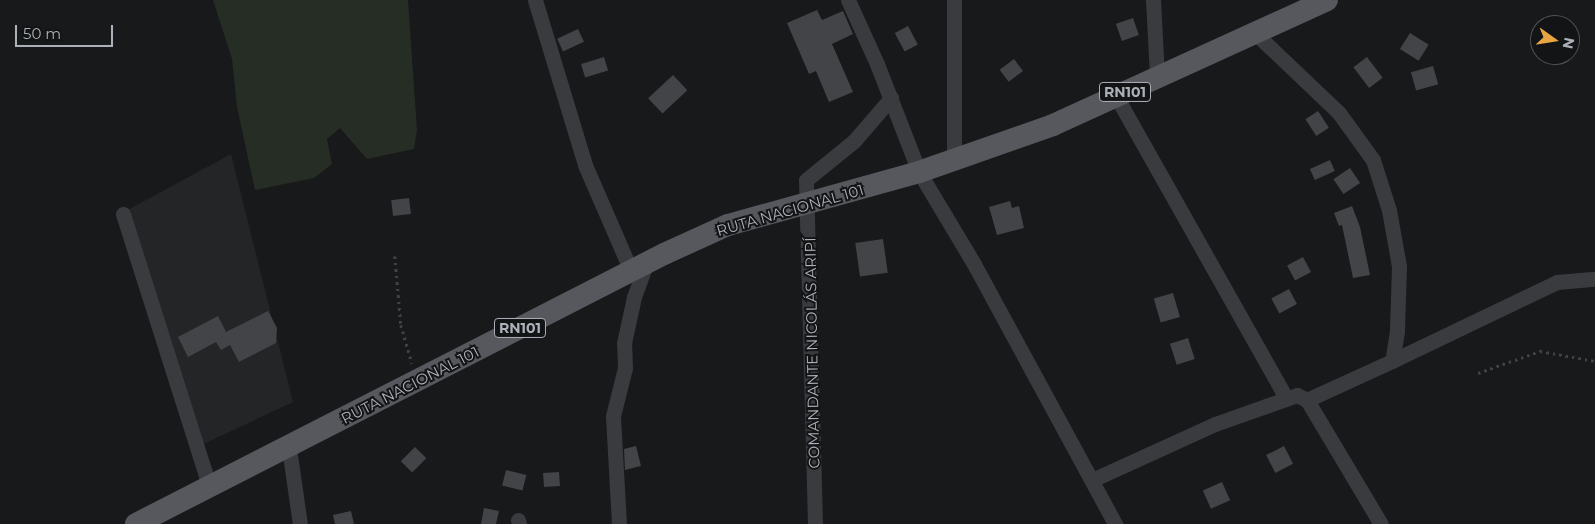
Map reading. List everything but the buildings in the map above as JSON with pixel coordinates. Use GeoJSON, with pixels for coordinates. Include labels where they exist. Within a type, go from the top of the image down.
{"type":"FeatureCollection","features":[{"type":"Feature","properties":{"kind":"main road","name":"RUTA NACIONAL 101"},"geometry":{"type":"LineString","coordinates":[[136,524],[289,448],[639,266],[728,225],[919,172],[1054,125],[1327,0]]}},
{"type":"Feature","properties":{"kind":"street"},"geometry":{"type":"LineString","coordinates":[[535,0],[585,165],[639,266],[624,342],[625,368],[613,416],[619,524]]}},
{"type":"Feature","properties":{"kind":"street"},"geometry":{"type":"LineString","coordinates":[[848,0],[891,98],[919,172],[974,264],[1115,524]]}},
{"type":"Feature","properties":{"kind":"street"},"geometry":{"type":"LineString","coordinates":[[954,0],[954,160]]}},
{"type":"Feature","properties":{"kind":"street"},"geometry":{"type":"LineString","coordinates":[[1153,0],[1157,77]]}},
{"type":"Feature","properties":{"kind":"street"},"geometry":{"type":"LineString","coordinates":[[1254,32],[1339,113],[1373,160],[1390,210],[1399,266],[1397,332],[1392,361]]}},
{"type":"Feature","properties":{"kind":"street"},"geometry":{"type":"LineString","coordinates":[[1116,96],[1286,398]]}},
{"type":"Feature","properties":{"kind":"street","name":"COMANDANTE NICOLÁS ARIPÍ"},"geometry":{"type":"LineString","coordinates":[[815,524],[809,204],[806,180],[854,141],[891,98]]}},
{"type":"Feature","properties":{"kind":"street"},"geometry":{"type":"LineString","coordinates":[[123,214],[210,488]]}},
{"type":"Feature","properties":{"kind":"street"},"geometry":{"type":"LineString","coordinates":[[1307,400],[1557,282],[1595,279]]}},
{"type":"Feature","properties":{"kind":"street"},"geometry":{"type":"LineString","coordinates":[[1092,480],[1215,424],[1296,395],[1307,400],[1381,524]]}},
{"type":"Feature","properties":{"kind":"street"},"geometry":{"type":"LineString","coordinates":[[289,448],[300,524]]}},
{"type":"Feature","properties":{"kind":"path"},"geometry":{"type":"LineString","coordinates":[[395,256],[401,326],[418,381]]}},
{"type":"Feature","properties":{"kind":"path"},"geometry":{"type":"LineString","coordinates":[[1478,373],[1540,351],[1595,361]]}},
{"type":"Feature","properties":{"kind":"shaded area"},"geometry":{"type":"Polygon","coordinates":[[[213,0],[408,0],[417,130],[414,149],[367,159],[340,128],[327,139],[332,164],[314,178],[255,190],[237,107],[232,59],[213,0]]]}},
{"type":"Feature","properties":{"kind":"shaded area"},"geometry":{"type":"Polygon","coordinates":[[[231,154],[293,402],[193,449],[124,212],[231,154]]]}}]}
